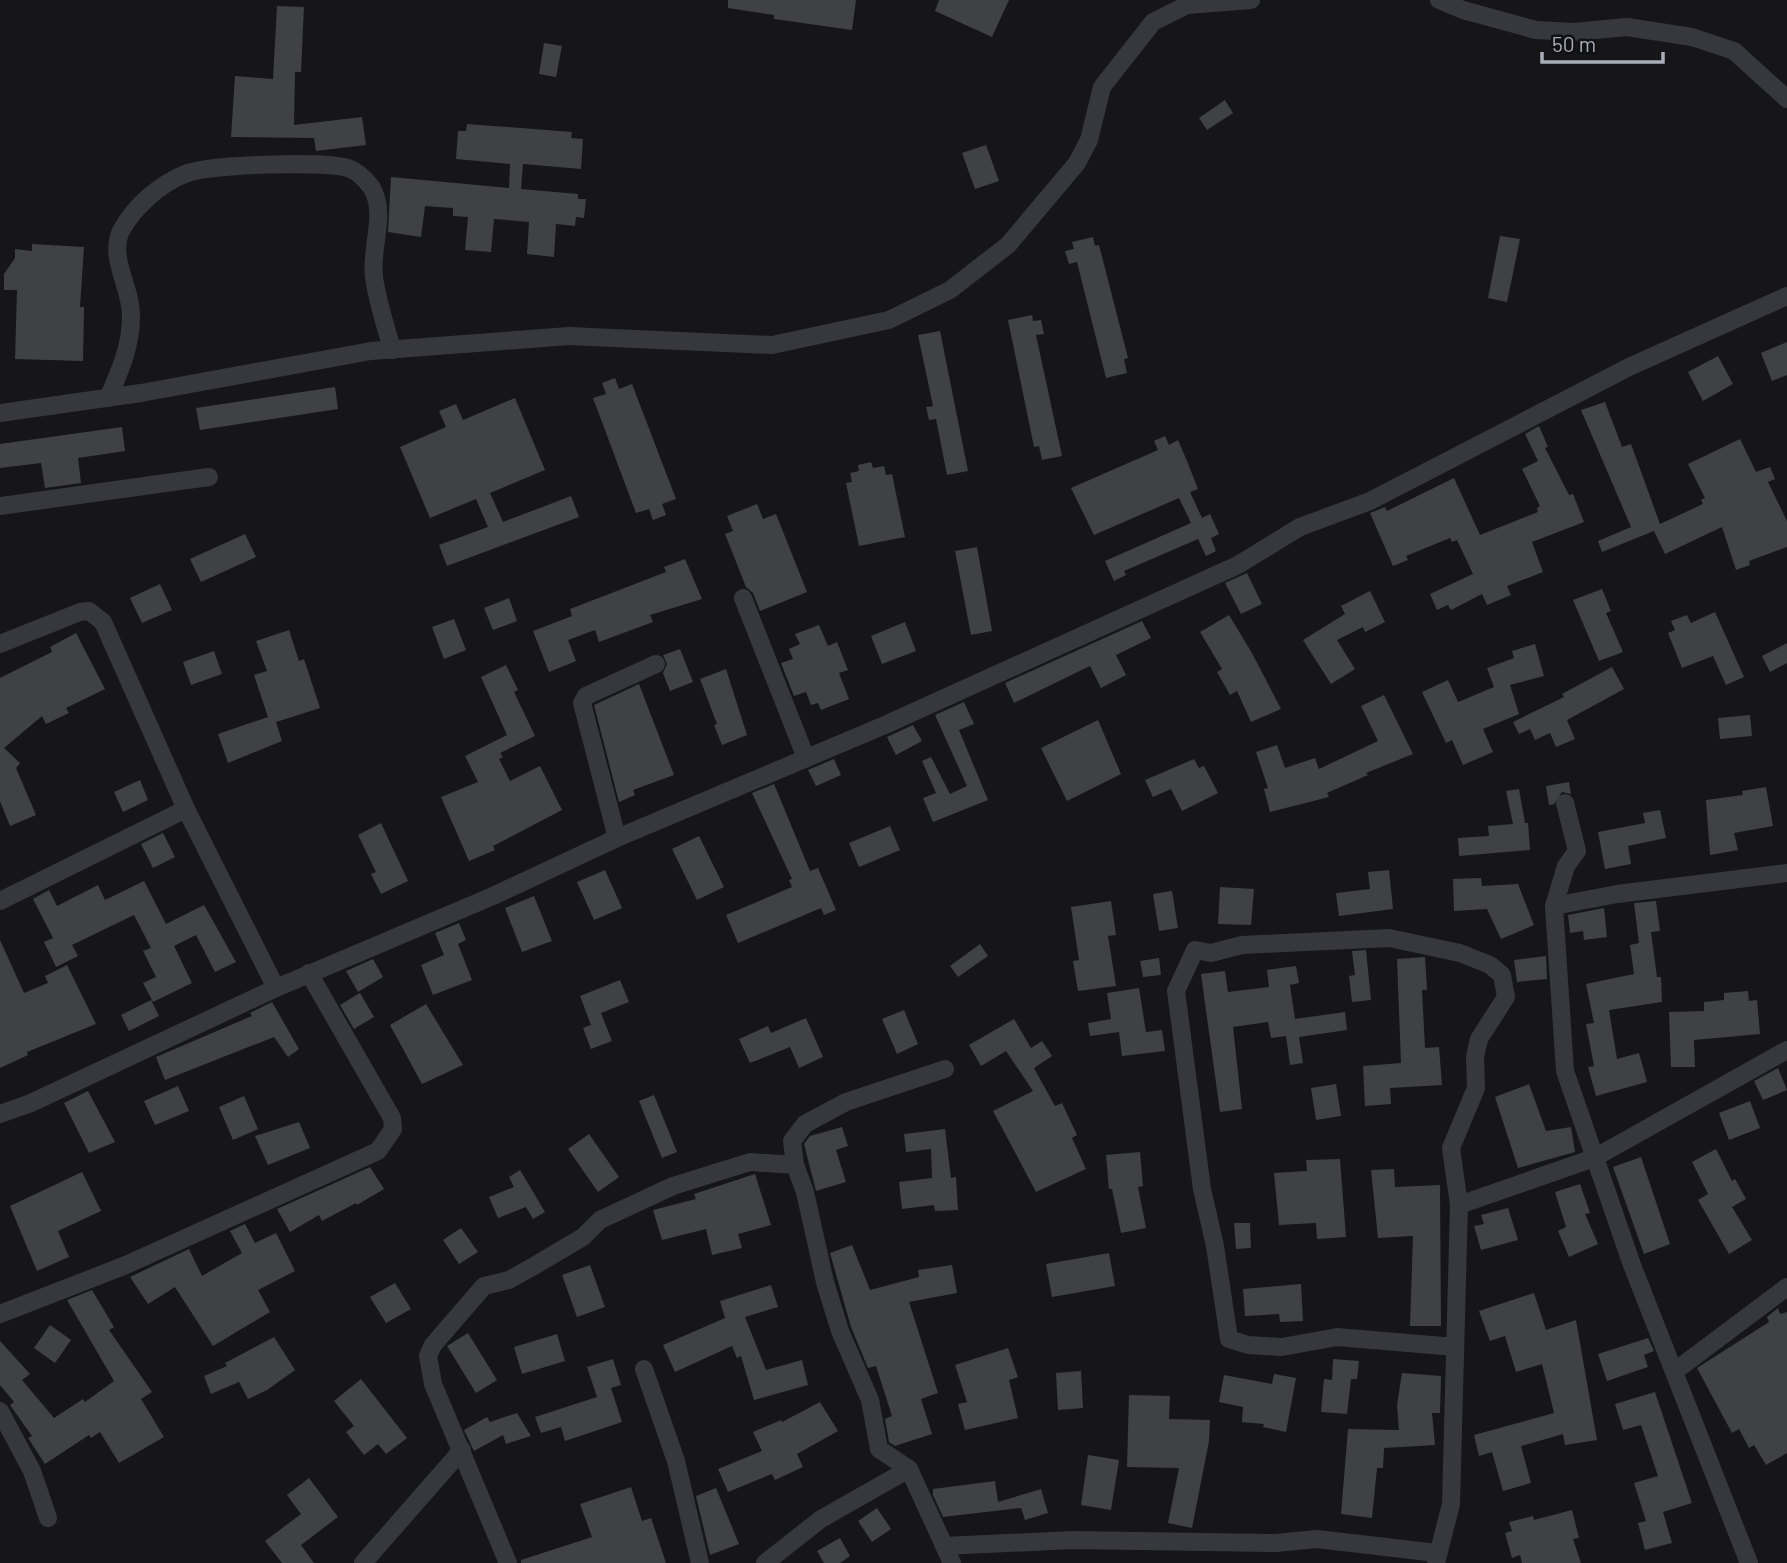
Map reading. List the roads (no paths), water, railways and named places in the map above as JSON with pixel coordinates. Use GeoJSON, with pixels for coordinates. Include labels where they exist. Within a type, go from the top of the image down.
{"type":"FeatureCollection","features":[{"type":"Feature","properties":{"kind":"street"},"geometry":{"type":"LineString","coordinates":[[0,413],[108,398],[392,350],[569,336],[772,345],[888,320],[950,290],[1008,245],[1077,163],[1089,140],[1102,87],[1153,22],[1187,5],[1251,0]]}},
{"type":"Feature","properties":{"kind":"street"},"geometry":{"type":"LineString","coordinates":[[1439,0],[1463,10],[1536,30],[1573,32],[1628,27],[1692,37],[1734,51],[1787,99]]}},
{"type":"Feature","properties":{"kind":"street"},"geometry":{"type":"LineString","coordinates":[[108,398],[130,338],[130,298],[116,246],[121,231],[131,215],[150,196],[176,178],[198,169],[222,165],[321,165],[349,168],[363,176],[377,201],[374,277],[392,350]]}},
{"type":"Feature","properties":{"kind":"street"},"geometry":{"type":"LineString","coordinates":[[0,1114],[31,1103],[144,1052],[276,988],[493,896],[617,838],[806,758],[1238,565],[1300,527],[1370,500],[1629,368],[1787,296]]}},
{"type":"Feature","properties":{"kind":"street"},"geometry":{"type":"LineString","coordinates":[[0,506],[209,477]]}},
{"type":"Feature","properties":{"kind":"street"},"geometry":{"type":"LineString","coordinates":[[743,598],[806,758]]}},
{"type":"Feature","properties":{"kind":"street"},"geometry":{"type":"LineString","coordinates":[[0,644],[80,612],[97,615],[103,622],[186,808],[276,988]]}},
{"type":"Feature","properties":{"kind":"street"},"geometry":{"type":"LineString","coordinates":[[617,838],[582,704],[586,696],[656,664]]}},
{"type":"Feature","properties":{"kind":"street"},"geometry":{"type":"LineString","coordinates":[[1565,803],[1577,851],[1566,866],[1554,906],[1565,1071],[1594,1158],[1749,1563]]}},
{"type":"Feature","properties":{"kind":"street"},"geometry":{"type":"LineString","coordinates":[[0,901],[186,808]]}},
{"type":"Feature","properties":{"kind":"street"},"geometry":{"type":"LineString","coordinates":[[1554,906],[1617,894],[1787,873]]}},
{"type":"Feature","properties":{"kind":"street"},"geometry":{"type":"LineString","coordinates":[[944,1546],[1073,1541],[1263,1543],[1317,1539],[1437,1558],[1451,1503],[1459,1205],[1451,1148],[1476,1088],[1475,1057],[1479,1039],[1506,997],[1502,975],[1490,965],[1460,953],[1389,938],[1242,945],[1211,953],[1195,950],[1177,991],[1202,1189],[1215,1246],[1229,1339],[1248,1345],[1282,1347],[1337,1337],[1455,1347]]}},
{"type":"Feature","properties":{"kind":"street"},"geometry":{"type":"LineString","coordinates":[[0,1314],[126,1265],[378,1151],[393,1129],[392,1118],[309,974]]}},
{"type":"Feature","properties":{"kind":"street"},"geometry":{"type":"LineString","coordinates":[[1459,1205],[1594,1158],[1787,1050]]}},
{"type":"Feature","properties":{"kind":"street"},"geometry":{"type":"LineString","coordinates":[[945,1069],[846,1102],[805,1124],[792,1141],[795,1165],[840,1331],[870,1400],[879,1449],[909,1469],[952,1563]]}},
{"type":"Feature","properties":{"kind":"street"},"geometry":{"type":"LineString","coordinates":[[508,1563],[433,1384],[428,1356],[484,1286],[509,1280],[534,1266],[583,1237],[600,1220],[663,1191],[751,1162],[795,1165]]}},
{"type":"Feature","properties":{"kind":"street"},"geometry":{"type":"LineString","coordinates":[[1675,1371],[1787,1287]]}},
{"type":"Feature","properties":{"kind":"street"},"geometry":{"type":"LineString","coordinates":[[644,1369],[676,1461],[700,1563]]}},
{"type":"Feature","properties":{"kind":"street"},"geometry":{"type":"LineString","coordinates":[[0,1410],[32,1471],[48,1518]]}},
{"type":"Feature","properties":{"kind":"street"},"geometry":{"type":"LineString","coordinates":[[363,1563],[462,1450]]}},
{"type":"Feature","properties":{"kind":"street"},"geometry":{"type":"LineString","coordinates":[[765,1563],[821,1519],[909,1469]]}}]}
